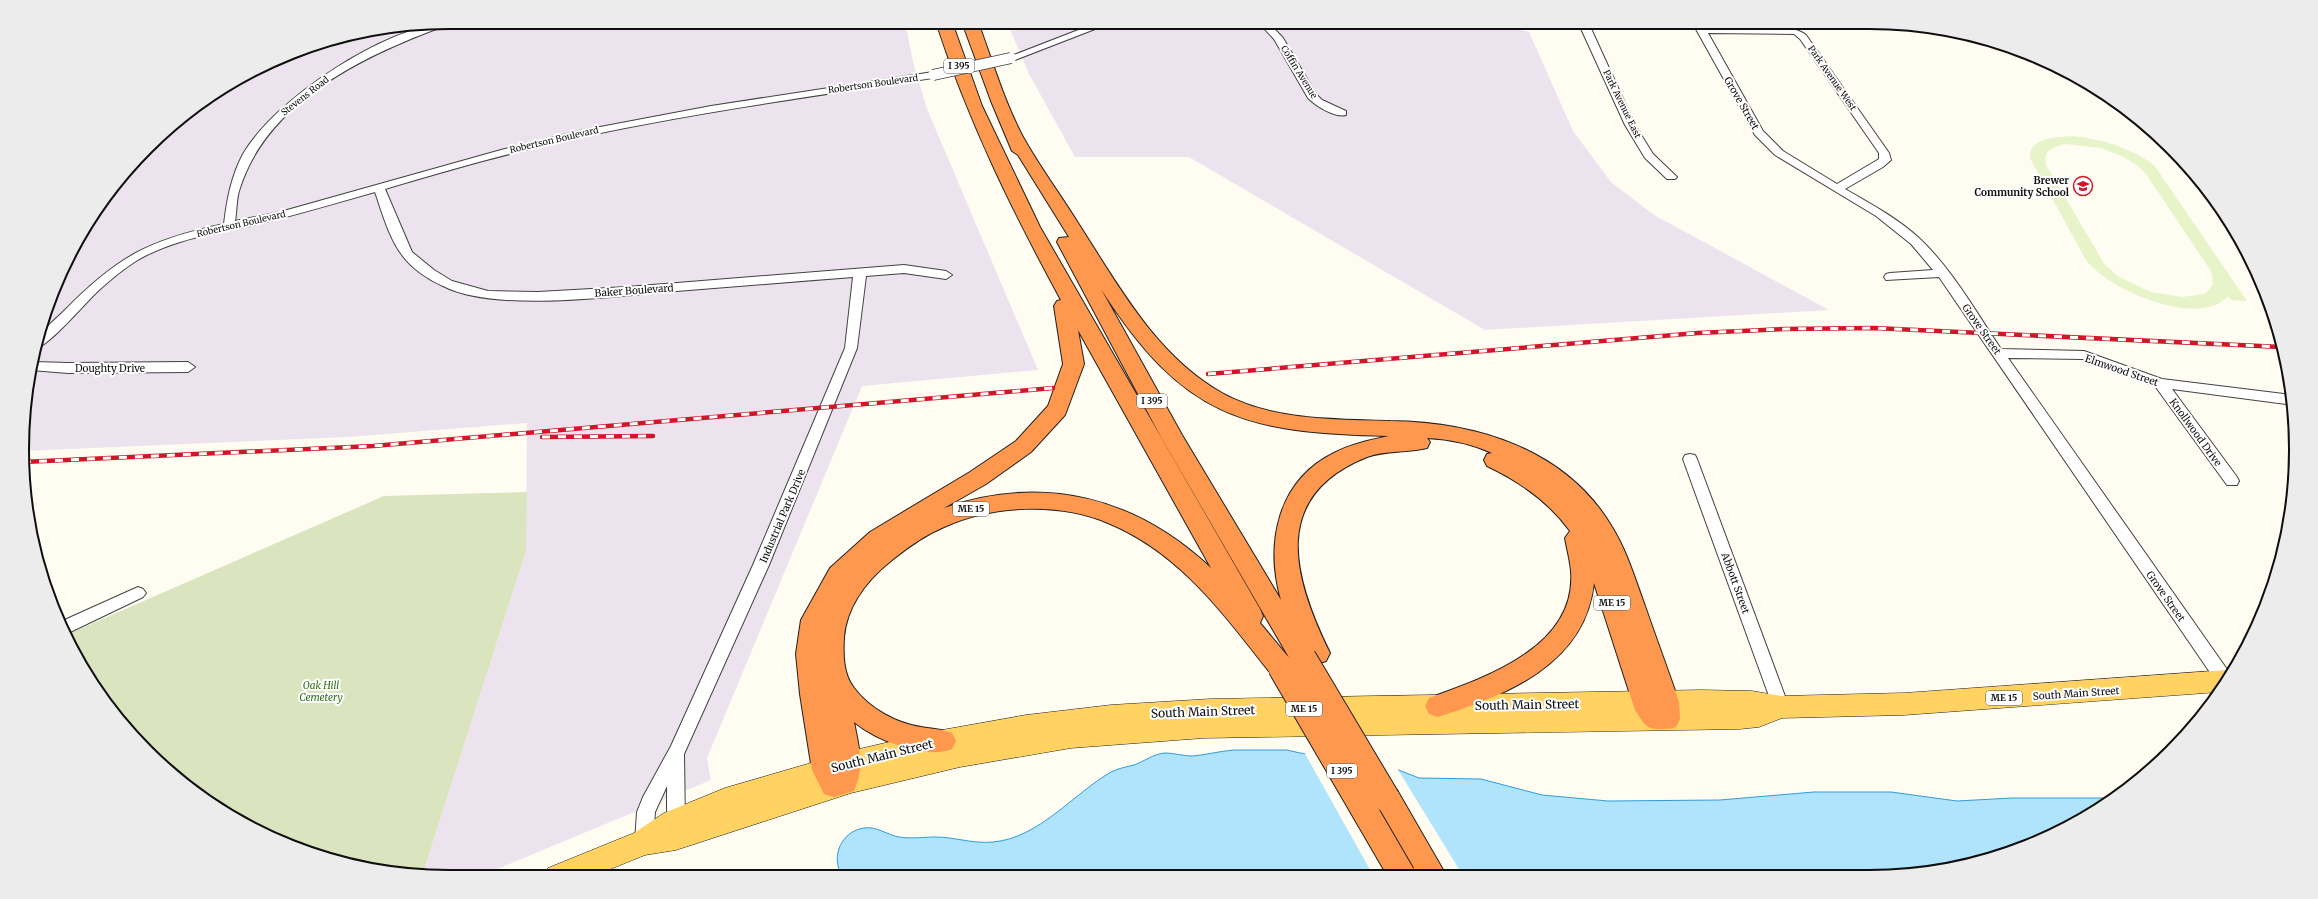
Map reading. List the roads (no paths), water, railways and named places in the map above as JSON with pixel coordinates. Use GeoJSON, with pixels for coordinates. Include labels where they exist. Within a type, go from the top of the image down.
{"type":"FeatureCollection","features":[{"type":"Feature","properties":{"kind":"highway","name":"I 395"},"geometry":{"type":"LineString","coordinates":[[946,29],[962,76],[985,133],[1040,246],[1301,659],[1430,870]]}},
{"type":"Feature","properties":{"kind":"highway","name":"I 395"},"geometry":{"type":"LineString","coordinates":[[973,29],[1015,137],[1063,236],[1126,356],[1301,659],[1400,870]]}},
{"type":"Feature","properties":{"kind":"highway"},"geometry":{"type":"LineString","coordinates":[[1015,137],[1135,325],[1169,364],[1208,394],[1245,412],[1283,422],[1328,427],[1429,430],[1466,436],[1492,444],[1528,460],[1551,474],[1572,492],[1589,510],[1609,543],[1658,711]]}},
{"type":"Feature","properties":{"kind":"highway"},"geometry":{"type":"LineString","coordinates":[[838,775],[809,652],[813,621],[827,591],[852,561],[886,533],[1025,446],[1049,424],[1067,392],[1074,363],[1072,333],[1040,246]]}},
{"type":"Feature","properties":{"kind":"highway","name":"ME 15"},"geometry":{"type":"LineString","coordinates":[[1301,659],[1299,615],[1290,590],[1286,566],[1285,542],[1289,520],[1297,500],[1313,479],[1327,467],[1352,453],[1380,445],[1410,442],[1442,444],[1463,448],[1498,461],[1530,480],[1551,497],[1576,523],[1591,544],[1658,711]]}},
{"type":"Feature","properties":{"kind":"highway"},"geometry":{"type":"LineString","coordinates":[[1438,706],[1496,685],[1528,669],[1554,646],[1575,615],[1584,585],[1581,550],[1573,528],[1551,497]]}},
{"type":"Feature","properties":{"kind":"highway","name":"ME 15"},"geometry":{"type":"LineString","coordinates":[[943,741],[909,737],[889,730],[870,719],[850,702],[842,692],[832,670],[831,633],[837,612],[854,582],[882,554],[916,531],[947,516],[980,506],[1030,500],[1063,502],[1102,511],[1137,525],[1160,539],[1301,659]]}},
{"type":"Feature","properties":{"kind":"highway"},"geometry":{"type":"LineString","coordinates":[[832,670],[838,775]]}},
{"type":"Feature","properties":{"kind":"main road","name":"South Main Street"},"geometry":{"type":"LineString","coordinates":[[575,870],[644,842],[660,829],[676,828],[724,802],[838,775],[943,741],[1038,725],[1164,712],[1438,706],[1658,711],[1750,718],[1766,714],[1781,707],[1951,702],[2218,683]]}},
{"type":"Feature","properties":{"kind":"main road","name":"South Main Street"},"geometry":{"type":"LineString","coordinates":[[838,775],[931,761],[1015,745],[1092,734],[1152,729],[1658,711]]}},
{"type":"Feature","properties":{"kind":"street","name":"Robertson Boulevard"},"geometry":{"type":"LineString","coordinates":[[44,336],[72,308],[132,258],[157,245],[181,237],[283,214],[506,151],[647,120],[933,75],[1011,58],[1089,29]]}},
{"type":"Feature","properties":{"kind":"street","name":"Coffin Avenue"},"geometry":{"type":"LineString","coordinates":[[1270,29],[1278,38],[1312,96],[1318,102],[1342,113]]}},
{"type":"Feature","properties":{"kind":"street","name":"Park Avenue East"},"geometry":{"type":"LineString","coordinates":[[1586,29],[1630,125],[1649,156],[1671,178]]}},
{"type":"Feature","properties":{"kind":"street","name":"Grove Street"},"geometry":{"type":"LineString","coordinates":[[1701,29],[1759,133],[1779,153],[1837,190],[1880,214],[1915,241],[1942,273],[2222,677]]}},
{"type":"Feature","properties":{"kind":"street","name":"Park Avenue West"},"geometry":{"type":"LineString","coordinates":[[1764,29],[1797,32],[1803,37],[1884,153],[1885,160],[1879,165],[1837,190]]}},
{"type":"Feature","properties":{"kind":"street","name":"Stevens Road"},"geometry":{"type":"LineString","coordinates":[[229,227],[228,206],[244,166],[260,135],[313,88],[357,60],[389,44],[424,30]]}},
{"type":"Feature","properties":{"kind":"street","name":"Baker Boulevard"},"geometry":{"type":"LineString","coordinates":[[378,186],[392,223],[407,254],[430,273],[448,284],[488,295],[512,296],[560,294],[904,269],[946,275]]}},
{"type":"Feature","properties":{"kind":"street","name":"Industrial Park Drive"},"geometry":{"type":"LineString","coordinates":[[644,842],[645,820],[648,806],[677,750],[761,565],[849,356],[860,273]]}},
{"type":"Feature","properties":{"kind":"street"},"geometry":{"type":"LineString","coordinates":[[1890,277],[1942,273]]}},
{"type":"Feature","properties":{"kind":"street","name":"Elmwood Street"},"geometry":{"type":"LineString","coordinates":[[1999,353],[2084,355],[2112,364],[2135,375],[2160,383],[2285,399]]}},
{"type":"Feature","properties":{"kind":"street","name":"Doughty Drive"},"geometry":{"type":"LineString","coordinates":[[37,366],[68,368],[188,367]]}},
{"type":"Feature","properties":{"kind":"street","name":"Knollwood Drive"},"geometry":{"type":"LineString","coordinates":[[2160,383],[2232,481]]}},
{"type":"Feature","properties":{"kind":"street","name":"Abbott Street"},"geometry":{"type":"LineString","coordinates":[[1690,459],[1781,707]]}},
{"type":"Feature","properties":{"kind":"street"},"geometry":{"type":"LineString","coordinates":[[68,625],[138,593]]}},
{"type":"Feature","properties":{"kind":"street","name":"Industrial Park Drive"},"geometry":{"type":"LineString","coordinates":[[676,828],[677,750]]}},
{"type":"Feature","properties":{"kind":"water"},"geometry":{"type":"Polygon","coordinates":[[[1234,750],[1287,750],[1300,753],[1355,759],[1396,769],[1419,778],[1481,779],[1542,795],[1608,801],[1720,800],[1814,792],[1891,792],[1957,801],[2012,798],[2103,798],[2079,814],[2054,827],[2004,848],[1951,862],[1896,869],[840,870],[839,868],[837,860],[840,846],[844,839],[856,830],[873,828],[899,837],[942,837],[978,842],[993,842],[1010,839],[1041,824],[1111,772],[1165,753],[1192,756],[1234,750]]]}},
{"type":"Feature","properties":{"kind":"railway"},"geometry":{"type":"LineString","coordinates":[[1208,374],[1698,333],[1785,329],[1874,328],[2276,347]]}},
{"type":"Feature","properties":{"kind":"railway"},"geometry":{"type":"LineString","coordinates":[[29,462],[373,446],[1053,388]]}},
{"type":"Feature","properties":{"kind":"railway"},"geometry":{"type":"LineString","coordinates":[[542,437],[653,436]]}},
{"type":"Feature","properties":{"kind":"place","name":"Brewer Community School"},"geometry":{"type":"Point","coordinates":[2083,186]}},
{"type":"Feature","properties":{"kind":"park label","name":"Oak Hill Cemetery"},"geometry":{"type":"Point","coordinates":[321,690]}}]}
